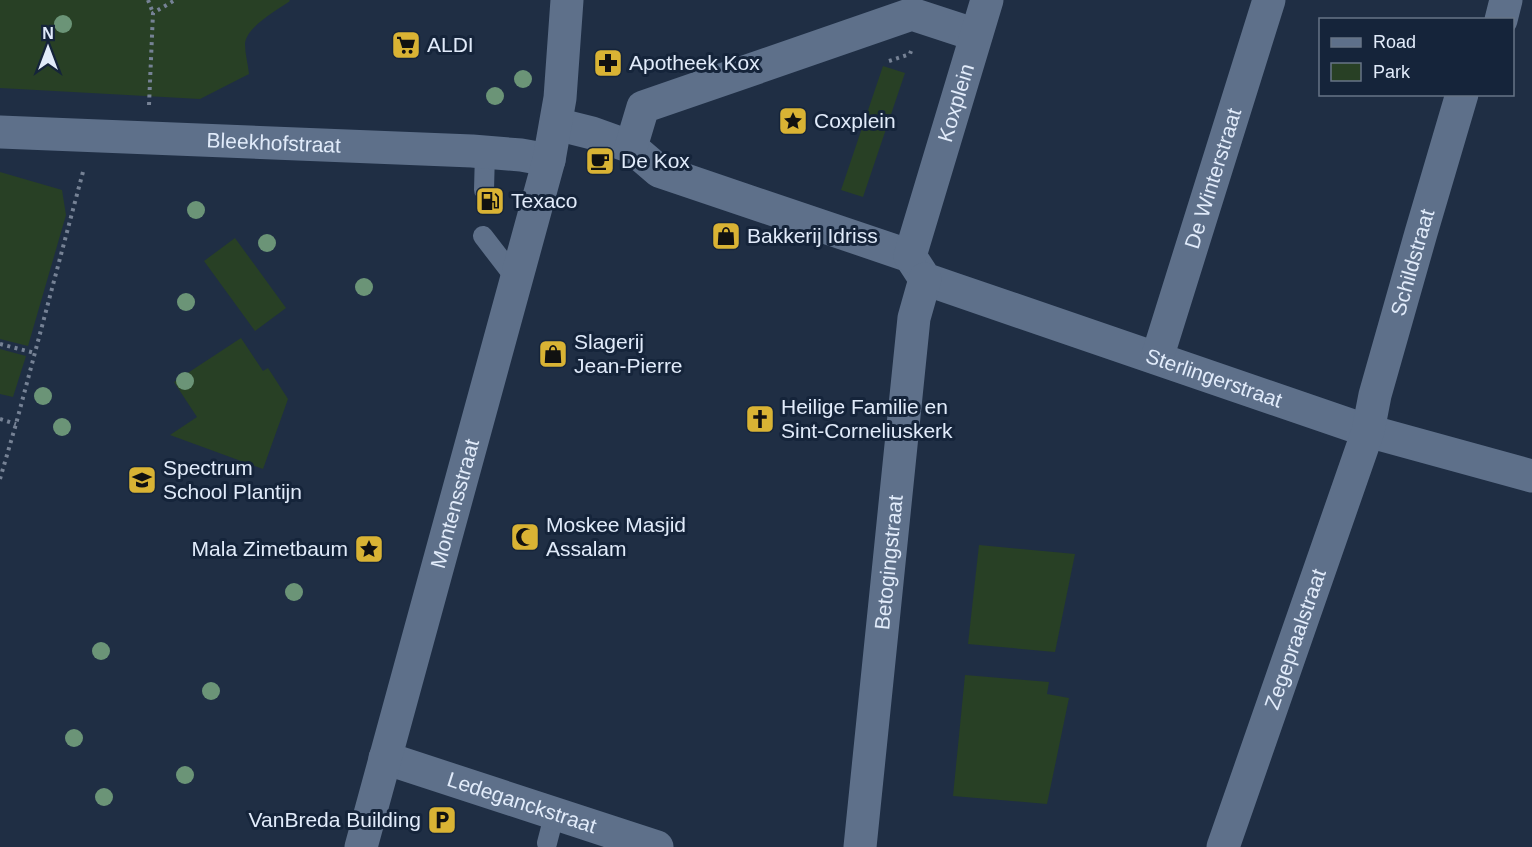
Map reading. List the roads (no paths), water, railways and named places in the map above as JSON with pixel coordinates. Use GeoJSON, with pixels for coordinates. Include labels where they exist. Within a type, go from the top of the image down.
{"type":"FeatureCollection","features":[{"type":"Feature","properties":{"kind":"street","name":"Montensstraat"},"geometry":{"type":"LineString","coordinates":[[361,847],[549,160],[560,98],[567,0]]}},
{"type":"Feature","properties":{"kind":"street"},"geometry":{"type":"LineString","coordinates":[[976,35],[987,0]]}},
{"type":"Feature","properties":{"kind":"street","name":"De Winterstraat"},"geometry":{"type":"LineString","coordinates":[[1157,358],[1269,0]]}},
{"type":"Feature","properties":{"kind":"street"},"geometry":{"type":"LineString","coordinates":[[1502,18],[1506,0]]}},
{"type":"Feature","properties":{"kind":"street","name":"Koxplein"},"geometry":{"type":"LineString","coordinates":[[631,147],[643,107],[912,14],[976,35],[918,267]]}},
{"type":"Feature","properties":{"kind":"street","name":"Schildstraat"},"geometry":{"type":"LineString","coordinates":[[1368,431],[1375,395],[1461,96]]}},
{"type":"Feature","properties":{"kind":"street"},"geometry":{"type":"LineString","coordinates":[[556,124],[592,133],[631,147],[659,171],[918,267]]}},
{"type":"Feature","properties":{"kind":"street","name":"Bleekhofstraat"},"geometry":{"type":"LineString","coordinates":[[0,132],[485,152],[521,154],[549,160]]}},
{"type":"Feature","properties":{"kind":"street","name":"Sterlingerstraat"},"geometry":{"type":"LineString","coordinates":[[918,267],[1157,358],[1368,431],[1532,476]]}},
{"type":"Feature","properties":{"kind":"street","name":"Betogingstraat"},"geometry":{"type":"LineString","coordinates":[[860,847],[918,267]]}},
{"type":"Feature","properties":{"kind":"street","name":"Zegepraalstraat"},"geometry":{"type":"LineString","coordinates":[[1223,847],[1368,431]]}},
{"type":"Feature","properties":{"kind":"street","name":"Ledeganckstraat"},"geometry":{"type":"LineString","coordinates":[[386,758],[551,828],[657,847]]}},
{"type":"Feature","properties":{"kind":"lane"},"geometry":{"type":"LineString","coordinates":[[484,190],[485,152]]}},
{"type":"Feature","properties":{"kind":"lane"},"geometry":{"type":"LineString","coordinates":[[483,236],[516,279]]}},
{"type":"Feature","properties":{"kind":"place","name":"ALDI"},"geometry":{"type":"Point","coordinates":[406,45]}},
{"type":"Feature","properties":{"kind":"place","name":"Apotheek Kox"},"geometry":{"type":"Point","coordinates":[608,63]}},
{"type":"Feature","properties":{"kind":"place","name":"Coxplein"},"geometry":{"type":"Point","coordinates":[793,121]}},
{"type":"Feature","properties":{"kind":"place","name":"De Kox"},"geometry":{"type":"Point","coordinates":[600,161]}},
{"type":"Feature","properties":{"kind":"place","name":"Texaco"},"geometry":{"type":"Point","coordinates":[490,201]}},
{"type":"Feature","properties":{"kind":"place","name":"Bakkerij Idriss"},"geometry":{"type":"Point","coordinates":[726,236]}},
{"type":"Feature","properties":{"kind":"place","name":"Slagerij Jean-Pierre"},"geometry":{"type":"Point","coordinates":[553,354]}},
{"type":"Feature","properties":{"kind":"place","name":"Heilige Familie en Sint-Corneliuskerk"},"geometry":{"type":"Point","coordinates":[760,419]}},
{"type":"Feature","properties":{"kind":"place","name":"Spectrum School Plantijn"},"geometry":{"type":"Point","coordinates":[142,480]}},
{"type":"Feature","properties":{"kind":"place","name":"Moskee Masjid Assalam"},"geometry":{"type":"Point","coordinates":[525,537]}},
{"type":"Feature","properties":{"kind":"place","name":"Mala Zimetbaum"},"geometry":{"type":"Point","coordinates":[369,549]}},
{"type":"Feature","properties":{"kind":"place","name":"VanBreda Building"},"geometry":{"type":"Point","coordinates":[442,820]}}]}
